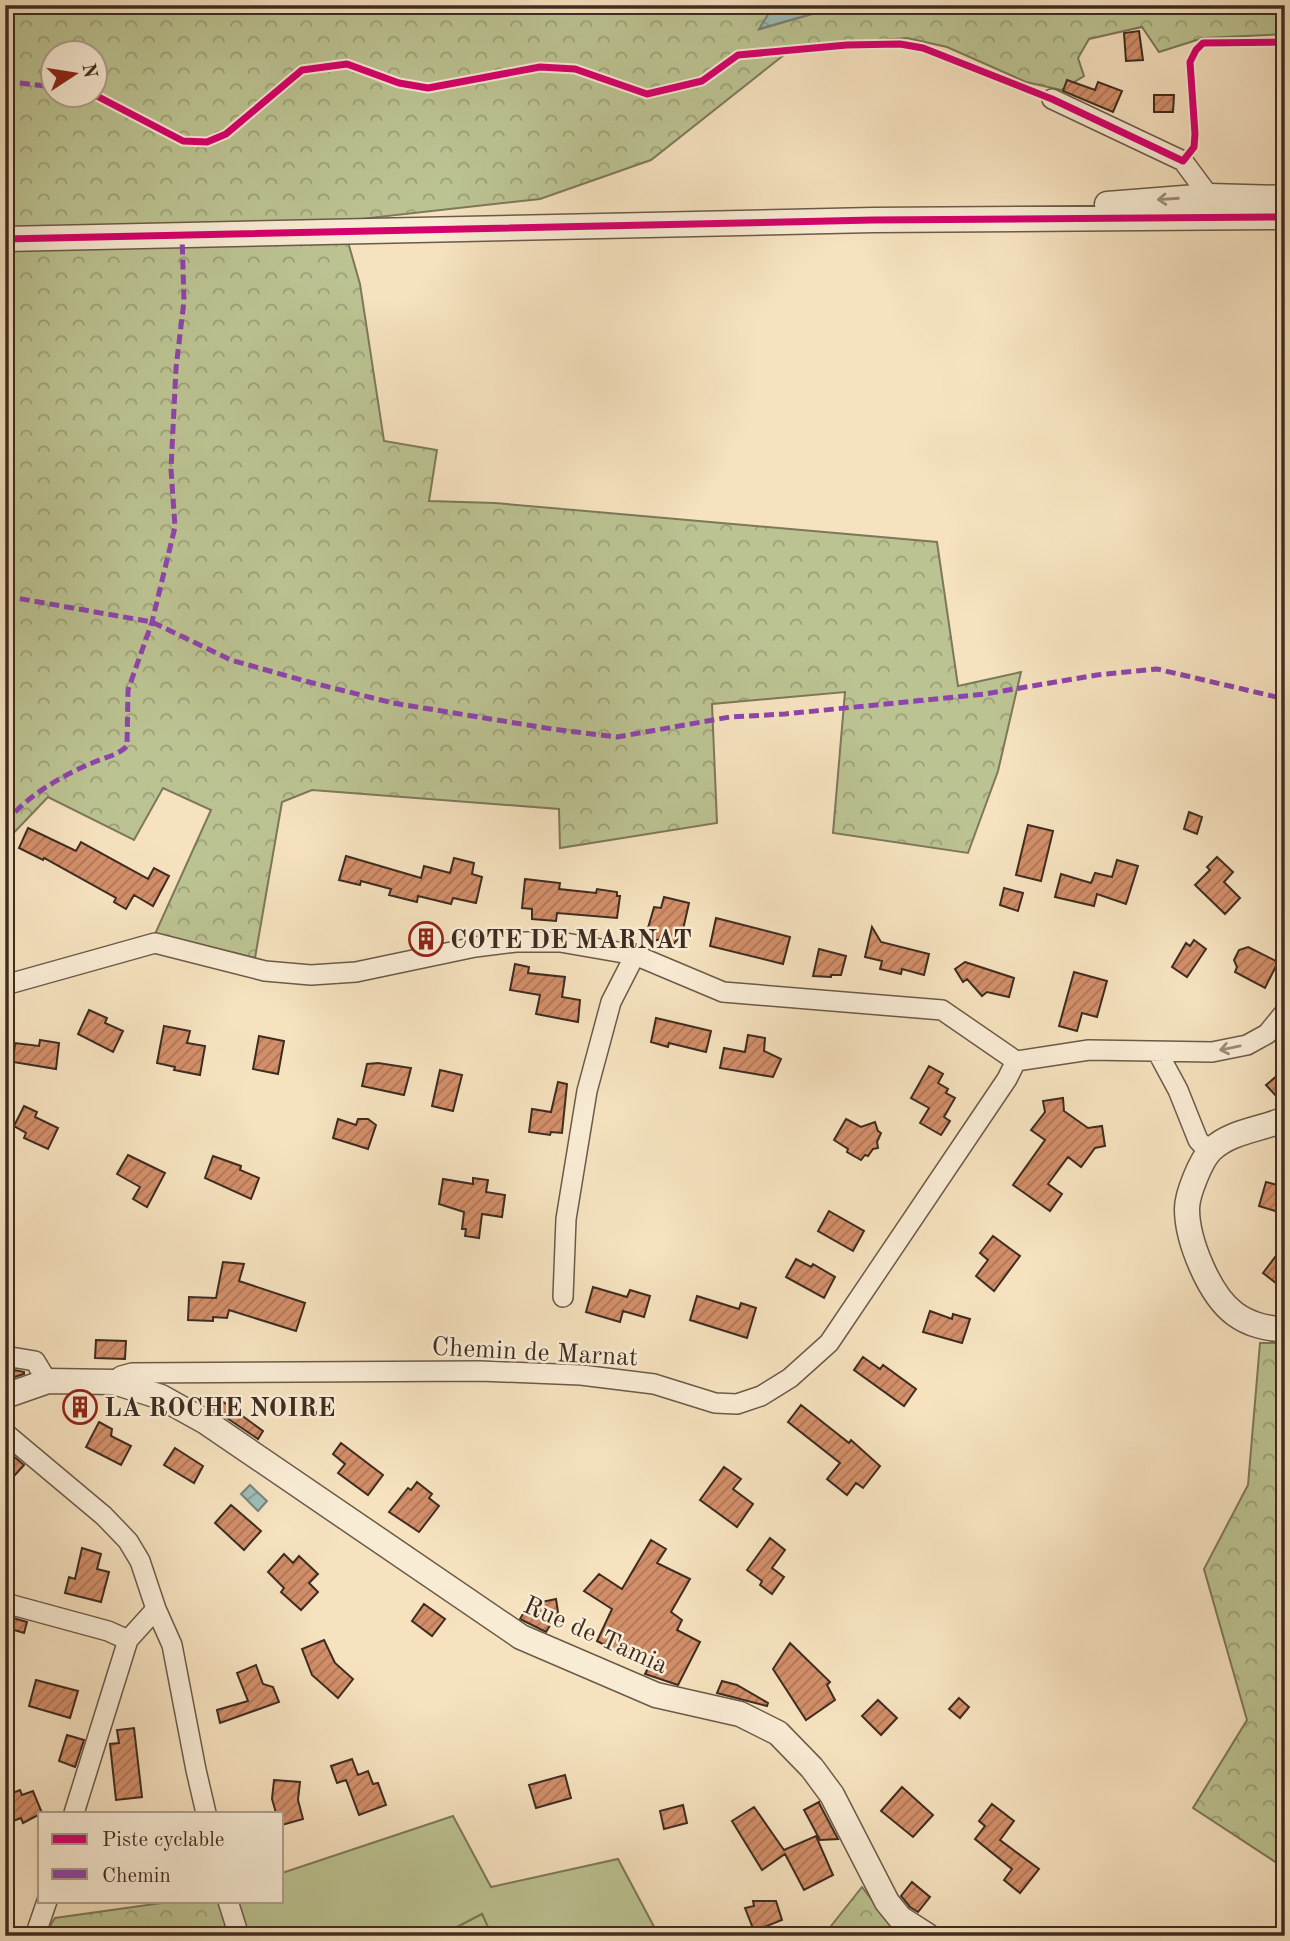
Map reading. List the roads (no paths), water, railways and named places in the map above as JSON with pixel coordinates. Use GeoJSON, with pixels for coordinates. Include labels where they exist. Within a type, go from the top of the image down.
{"type":"FeatureCollection","features":[{"type":"Feature","properties":{"kind":"street"},"geometry":{"type":"LineString","coordinates":[[1052,99],[1183,161],[1208,207]]}},
{"type":"Feature","properties":{"kind":"street"},"geometry":{"type":"LineString","coordinates":[[5,239],[873,220],[1208,207],[1285,198]]}},
{"type":"Feature","properties":{"kind":"street"},"geometry":{"type":"LineString","coordinates":[[1208,207],[1285,217]]}},
{"type":"Feature","properties":{"kind":"street"},"geometry":{"type":"LineString","coordinates":[[5,985],[155,943],[265,971],[311,975],[356,972],[475,947],[516,942],[560,942],[635,955],[723,992],[942,1010],[1016,1061],[1089,1050],[1212,1052],[1247,1045],[1268,1034],[1285,1012]]}},
{"type":"Feature","properties":{"kind":"street"},"geometry":{"type":"LineString","coordinates":[[563,1297],[566,1219],[587,1091],[611,1002],[635,955]]}},
{"type":"Feature","properties":{"kind":"street"},"geometry":{"type":"LineString","coordinates":[[1158,1053],[1178,1090],[1198,1140],[1209,1152]]}},
{"type":"Feature","properties":{"kind":"street","name":"Chemin de Marnat"},"geometry":{"type":"LineString","coordinates":[[114,1382],[121,1376],[132,1373],[480,1371],[581,1375],[654,1384],[715,1403],[737,1404],[761,1396],[790,1378],[829,1343],[1007,1079],[1016,1061]]}},
{"type":"Feature","properties":{"kind":"street"},"geometry":{"type":"LineString","coordinates":[[1285,1119],[1227,1138],[1209,1152],[1194,1181],[1187,1208],[1193,1245],[1211,1286],[1233,1313],[1258,1327],[1285,1330]]}},
{"type":"Feature","properties":{"kind":"street"},"geometry":{"type":"LineString","coordinates":[[5,1356],[35,1361],[44,1376],[41,1384]]}},
{"type":"Feature","properties":{"kind":"street","name":"Rue de Tamia"},"geometry":{"type":"LineString","coordinates":[[5,1396],[48,1381],[93,1384],[114,1382],[161,1396],[206,1422],[521,1637],[656,1695],[740,1714],[778,1733],[812,1768],[832,1795],[887,1902],[900,1918],[928,1936]]}},
{"type":"Feature","properties":{"kind":"street"},"geometry":{"type":"LineString","coordinates":[[5,1433],[104,1517],[128,1541],[140,1561],[156,1609],[172,1645],[195,1770],[206,1812]]}},
{"type":"Feature","properties":{"kind":"street"},"geometry":{"type":"LineString","coordinates":[[5,1603],[108,1631],[128,1640]]}},
{"type":"Feature","properties":{"kind":"street"},"geometry":{"type":"LineString","coordinates":[[74,1812],[128,1640],[156,1609]]}},
{"type":"Feature","properties":{"kind":"street"},"geometry":{"type":"LineString","coordinates":[[35,1936],[47,1902]]}},
{"type":"Feature","properties":{"kind":"street"},"geometry":{"type":"LineString","coordinates":[[228,1902],[239,1936]]}},
{"type":"Feature","properties":{"kind":"water"},"geometry":{"type":"Polygon","coordinates":[[[784,5],[843,5],[759,29],[769,13],[784,5]]]}},
{"type":"Feature","properties":{"kind":"water"},"geometry":{"type":"Polygon","coordinates":[[[973,5],[1107,5],[1032,8],[973,5]]]}},
{"type":"Feature","properties":{"kind":"water"},"geometry":{"type":"Polygon","coordinates":[[[250,1485],[267,1501],[258,1511],[241,1494],[250,1485]]]}},
{"type":"Feature","properties":{"kind":"place","name":"COTE DE MARNAT"},"geometry":{"type":"Point","coordinates":[426,939]}},
{"type":"Feature","properties":{"kind":"place","name":"LA ROCHE NOIRE"},"geometry":{"type":"Point","coordinates":[80,1407]}}]}
